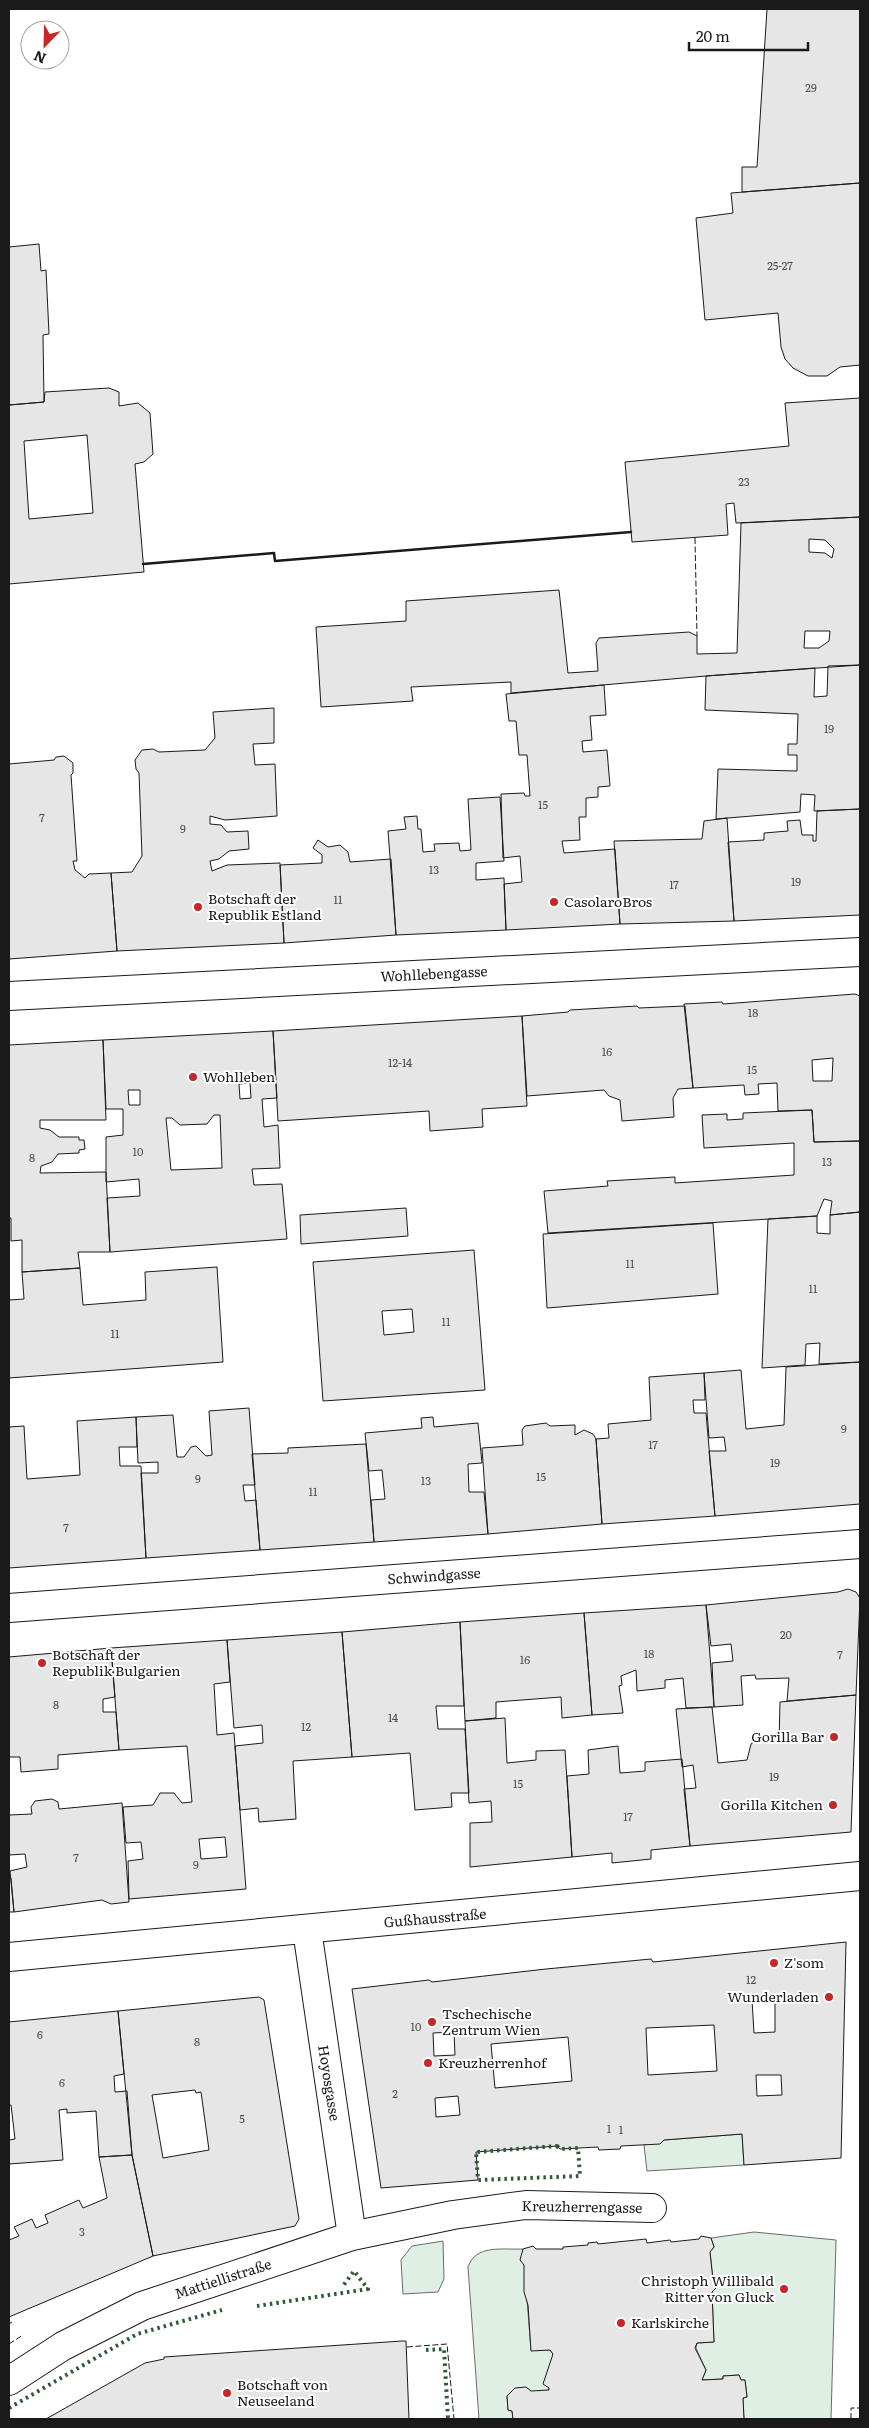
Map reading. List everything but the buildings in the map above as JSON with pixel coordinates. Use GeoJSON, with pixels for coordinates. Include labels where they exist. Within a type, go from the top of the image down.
{"type":"FeatureCollection","features":[{"type":"Feature","properties":{"kind":"street","name":"Wohllebengasse"},"geometry":{"type":"LineString","coordinates":[[9,996],[860,952]]}},
{"type":"Feature","properties":{"kind":"street","name":"Schwindgasse"},"geometry":{"type":"LineString","coordinates":[[9,1608],[860,1544]]}},
{"type":"Feature","properties":{"kind":"street","name":"Gußhausstraße"},"geometry":{"type":"LineString","coordinates":[[9,1957],[860,1876]]}},
{"type":"Feature","properties":{"kind":"street","name":"Hoyosgasse"},"geometry":{"type":"LineString","coordinates":[[307,1930],[352,2236]]}},
{"type":"Feature","properties":{"kind":"street","name":"Kreuzherrengasse"},"geometry":{"type":"LineString","coordinates":[[453,2215],[526,2205],[652,2208]]}},
{"type":"Feature","properties":{"kind":"street","name":"Mattiellistraße"},"geometry":{"type":"LineString","coordinates":[[9,2381],[63,2346],[142,2306],[352,2236],[453,2215]]}},
{"type":"Feature","properties":{"kind":"green space"},"geometry":{"type":"Polygon","coordinates":[[[742,2134],[744,2165],[647,2171],[644,2145],[664,2140],[742,2134]]]}},
{"type":"Feature","properties":{"kind":"green space"},"geometry":{"type":"Polygon","coordinates":[[[754,2232],[836,2240],[831,2419],[744,2419],[743,2398],[747,2397],[745,2380],[741,2380],[739,2375],[723,2376],[723,2379],[702,2380],[706,2370],[696,2348],[697,2343],[714,2342],[712,2292],[716,2287],[713,2280],[710,2252],[714,2247],[711,2238],[754,2232]]]}},
{"type":"Feature","properties":{"kind":"green space"},"geometry":{"type":"Polygon","coordinates":[[[443,2241],[444,2279],[438,2292],[403,2294],[401,2260],[412,2246],[443,2241]]]}},
{"type":"Feature","properties":{"kind":"green space"},"geometry":{"type":"Polygon","coordinates":[[[523,2249],[531,2350],[550,2350],[553,2354],[549,2390],[507,2396],[508,2410],[512,2411],[513,2419],[479,2419],[468,2267],[472,2260],[483,2251],[523,2249]]]}},
{"type":"Feature","properties":{"kind":"hedge"},"geometry":{"type":"LineString","coordinates":[[557,2146],[560,2149],[578,2148],[580,2176],[478,2180],[476,2152],[557,2146]]}},
{"type":"Feature","properties":{"kind":"hedge"},"geometry":{"type":"LineString","coordinates":[[257,2306],[368,2289],[354,2271],[343,2286]]}},
{"type":"Feature","properties":{"kind":"hedge"},"geometry":{"type":"LineString","coordinates":[[9,2408],[137,2334],[222,2310]]}},
{"type":"Feature","properties":{"kind":"hedge"},"geometry":{"type":"LineString","coordinates":[[426,2350],[444,2349],[448,2419]]}},
{"type":"Feature","properties":{"kind":"fence"},"geometry":{"type":"LineString","coordinates":[[695,538],[697,636]]}},
{"type":"Feature","properties":{"kind":"fence"},"geometry":{"type":"LineString","coordinates":[[9,2344],[23,2335]]}},
{"type":"Feature","properties":{"kind":"fence"},"geometry":{"type":"LineString","coordinates":[[407,2347],[447,2344],[454,2419]]}},
{"type":"Feature","properties":{"kind":"fence"},"geometry":{"type":"LineString","coordinates":[[851,2419],[851,2408],[860,2408]]}},
{"type":"Feature","properties":{"kind":"wall"},"geometry":{"type":"LineString","coordinates":[[143,564],[274,553],[275,561],[631,532]]}},
{"type":"Feature","properties":{"kind":"place","name":"CasolaroBros"},"geometry":{"type":"Point","coordinates":[554,902]}},
{"type":"Feature","properties":{"kind":"place","name":"Botschaft der Republik Estland"},"geometry":{"type":"Point","coordinates":[198,907]}},
{"type":"Feature","properties":{"kind":"place","name":"Wohlleben"},"geometry":{"type":"Point","coordinates":[193,1077]}},
{"type":"Feature","properties":{"kind":"place","name":"Botschaft der Republik Bulgarien"},"geometry":{"type":"Point","coordinates":[42,1663]}},
{"type":"Feature","properties":{"kind":"place","name":"Gorilla Bar"},"geometry":{"type":"Point","coordinates":[834,1737]}},
{"type":"Feature","properties":{"kind":"place","name":"Gorilla Kitchen"},"geometry":{"type":"Point","coordinates":[833,1805]}},
{"type":"Feature","properties":{"kind":"place","name":"Z'som"},"geometry":{"type":"Point","coordinates":[774,1963]}},
{"type":"Feature","properties":{"kind":"place","name":"Wunderladen"},"geometry":{"type":"Point","coordinates":[829,1997]}},
{"type":"Feature","properties":{"kind":"place","name":"Tschechische Zentrum Wien"},"geometry":{"type":"Point","coordinates":[432,2022]}},
{"type":"Feature","properties":{"kind":"place","name":"Kreuzherrenhof"},"geometry":{"type":"Point","coordinates":[428,2063]}},
{"type":"Feature","properties":{"kind":"place","name":"Christoph Willibald Ritter von Gluck"},"geometry":{"type":"Point","coordinates":[784,2289]}},
{"type":"Feature","properties":{"kind":"place","name":"Karlskirche"},"geometry":{"type":"Point","coordinates":[621,2323]}},
{"type":"Feature","properties":{"kind":"place","name":"Botschaft von Neuseeland"},"geometry":{"type":"Point","coordinates":[227,2393]}}]}
